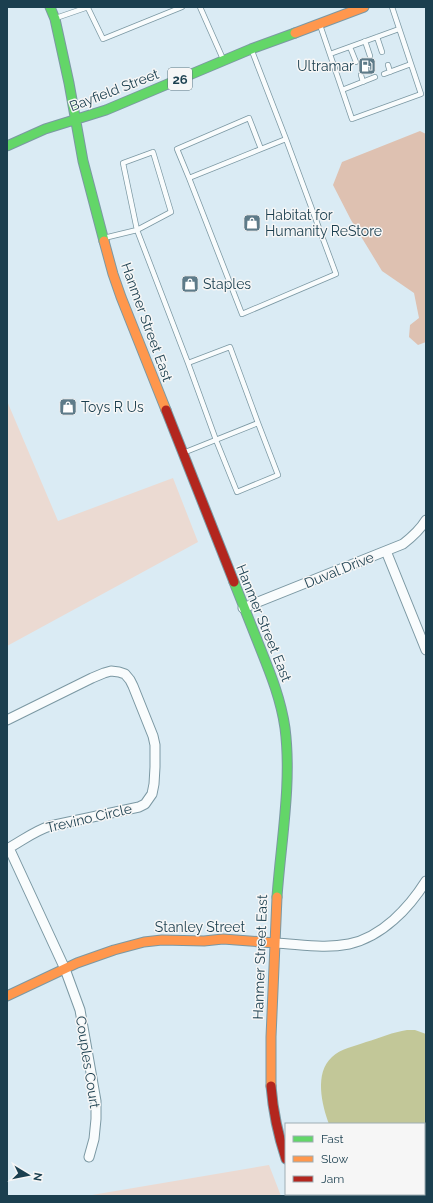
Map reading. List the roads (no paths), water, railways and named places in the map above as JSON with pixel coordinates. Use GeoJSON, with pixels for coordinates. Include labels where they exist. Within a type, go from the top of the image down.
{"type":"FeatureCollection","features":[{"type":"Feature","properties":{"kind":"street","name":"Hanmer Street East"},"geometry":{"type":"LineString","coordinates":[[50,7],[55,19],[69,83],[83,161],[120,297],[277,693],[282,711],[286,734],[287,773],[278,879],[270,1086],[274,1118],[285,1156]]}},
{"type":"Feature","properties":{"kind":"street","name":"Bayfield Street"},"geometry":{"type":"LineString","coordinates":[[7,146],[46,129],[106,110],[251,49],[364,7]]}},
{"type":"Feature","properties":{"kind":"street","name":"Duval Drive"},"geometry":{"type":"LineString","coordinates":[[243,608],[403,544],[421,528],[426,520]]}},
{"type":"Feature","properties":{"kind":"street"},"geometry":{"type":"LineString","coordinates":[[386,552],[426,650]]}},
{"type":"Feature","properties":{"kind":"street","name":"Trevino Circle"},"geometry":{"type":"LineString","coordinates":[[7,720],[92,678],[111,671],[125,674],[130,680],[153,736],[156,757],[154,784],[152,794],[145,804],[128,810],[40,829],[8,849],[65,969]]}},
{"type":"Feature","properties":{"kind":"street","name":"Stanley Street"},"geometry":{"type":"LineString","coordinates":[[7,996],[77,963],[114,950],[144,942],[162,940],[204,941],[222,939],[328,946],[349,944],[366,938],[393,920],[426,881]]}},
{"type":"Feature","properties":{"kind":"street","name":"Couples Court"},"geometry":{"type":"LineString","coordinates":[[65,969],[80,1010],[96,1101],[94,1139],[89,1157]]}},
{"type":"Feature","properties":{"kind":"lane"},"geometry":{"type":"LineString","coordinates":[[55,19],[88,7],[103,39],[182,7]]}},
{"type":"Feature","properties":{"kind":"lane"},"geometry":{"type":"LineString","coordinates":[[200,7],[224,60]]}},
{"type":"Feature","properties":{"kind":"lane"},"geometry":{"type":"LineString","coordinates":[[319,23],[352,119],[422,94],[392,7]]}},
{"type":"Feature","properties":{"kind":"lane"},"geometry":{"type":"LineString","coordinates":[[330,54],[399,29]]}},
{"type":"Feature","properties":{"kind":"lane"},"geometry":{"type":"LineString","coordinates":[[377,37],[382,52]]}},
{"type":"Feature","properties":{"kind":"lane"},"geometry":{"type":"LineString","coordinates":[[366,41],[370,56]]}},
{"type":"Feature","properties":{"kind":"lane"},"geometry":{"type":"LineString","coordinates":[[350,47],[356,62]]}},
{"type":"Feature","properties":{"kind":"lane"},"geometry":{"type":"LineString","coordinates":[[251,49],[336,274],[242,314],[177,149],[249,118],[261,149]]}},
{"type":"Feature","properties":{"kind":"lane"},"geometry":{"type":"LineString","coordinates":[[384,74],[411,64]]}},
{"type":"Feature","properties":{"kind":"lane"},"geometry":{"type":"LineString","coordinates":[[388,65],[390,72]]}},
{"type":"Feature","properties":{"kind":"lane"},"geometry":{"type":"LineString","coordinates":[[361,75],[363,82]]}},
{"type":"Feature","properties":{"kind":"lane"},"geometry":{"type":"LineString","coordinates":[[342,90],[375,78]]}},
{"type":"Feature","properties":{"kind":"lane"},"geometry":{"type":"LineString","coordinates":[[189,178],[286,139]]}},
{"type":"Feature","properties":{"kind":"lane"},"geometry":{"type":"LineString","coordinates":[[104,238],[137,230],[171,212],[153,152],[123,164],[137,230],[216,440],[238,492],[278,475],[230,347],[188,363]]}},
{"type":"Feature","properties":{"kind":"lane"},"geometry":{"type":"LineString","coordinates":[[182,453],[258,423]]}},
{"type":"Feature","properties":{"kind":"place","name":"Ultramar"},"geometry":{"type":"Point","coordinates":[367,66]}},
{"type":"Feature","properties":{"kind":"place","name":"Habitat for Humanity ReStore"},"geometry":{"type":"Point","coordinates":[252,223]}},
{"type":"Feature","properties":{"kind":"place","name":"Staples"},"geometry":{"type":"Point","coordinates":[190,284]}},
{"type":"Feature","properties":{"kind":"place","name":"Toys R Us"},"geometry":{"type":"Point","coordinates":[68,407]}}]}
